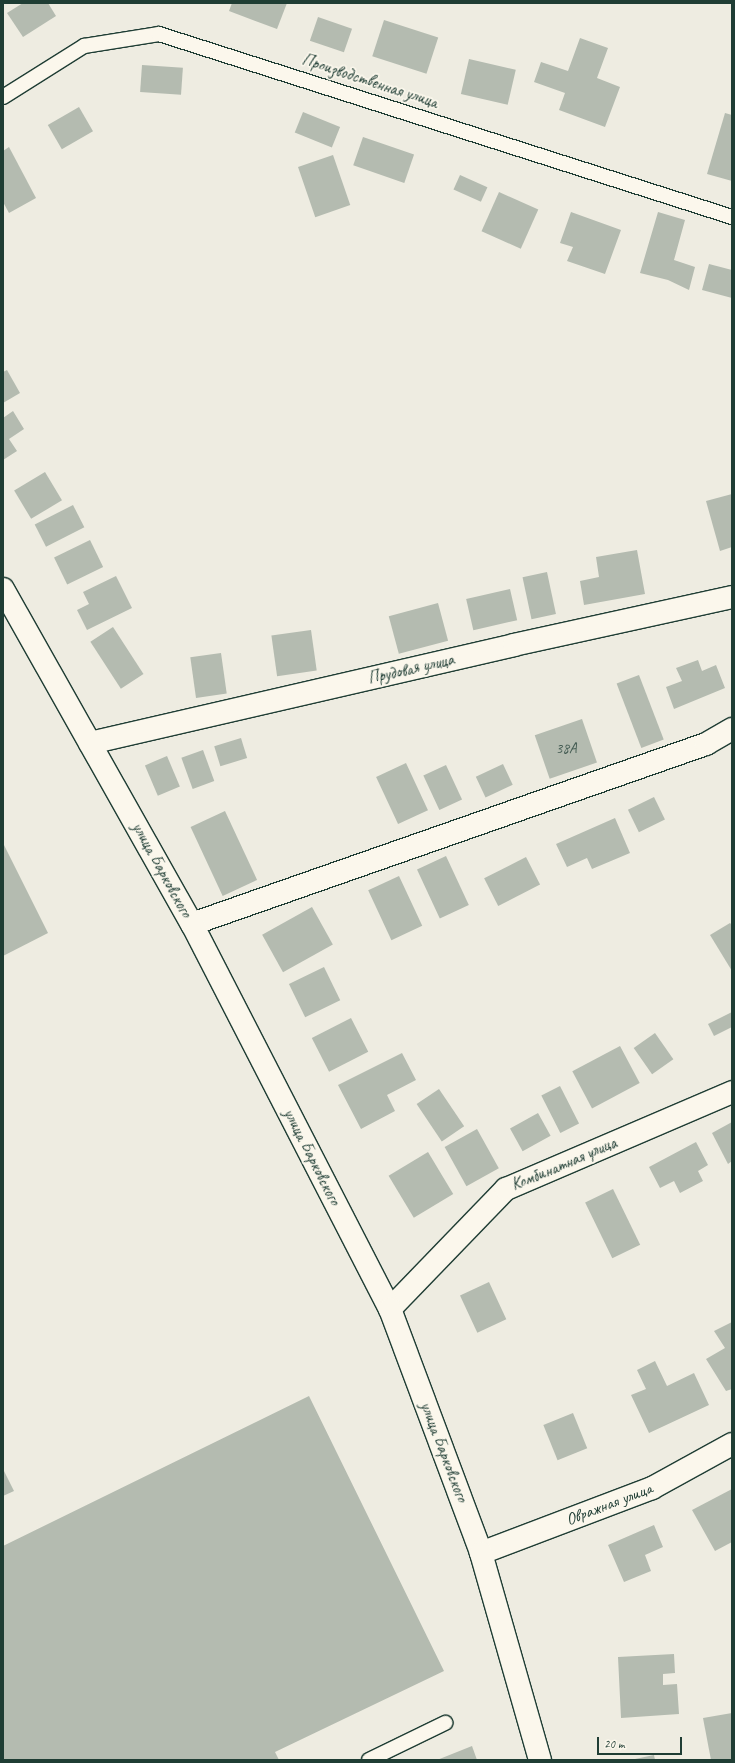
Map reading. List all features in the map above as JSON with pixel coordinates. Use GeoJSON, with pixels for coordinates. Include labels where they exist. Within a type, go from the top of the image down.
{"type":"FeatureCollection","features":[{"type":"Feature","properties":{"kind":"street","name":"улица Барковского"},"geometry":{"type":"LineString","coordinates":[[3,589],[192,924],[390,1309],[481,1553],[540,1760]]}},
{"type":"Feature","properties":{"kind":"street","name":"Прудовая улица"},"geometry":{"type":"LineString","coordinates":[[90,743],[514,645],[732,597]]}},
{"type":"Feature","properties":{"kind":"street"},"geometry":{"type":"LineString","coordinates":[[192,924],[706,744],[732,729]]}},
{"type":"Feature","properties":{"kind":"street","name":"Комбинатная улица"},"geometry":{"type":"LineString","coordinates":[[390,1309],[506,1189],[732,1092]]}},
{"type":"Feature","properties":{"kind":"street","name":"Овражная улица"},"geometry":{"type":"LineString","coordinates":[[481,1553],[652,1488],[732,1444]]}},
{"type":"Feature","properties":{"kind":"lane","name":"Производственная улица"},"geometry":{"type":"LineString","coordinates":[[3,97],[84,46],[159,34],[732,217]]}},
{"type":"Feature","properties":{"kind":"lane"},"geometry":{"type":"LineString","coordinates":[[369,1760],[445,1723]]}},
{"type":"Feature","properties":{"kind":"building"},"geometry":{"type":"Polygon","coordinates":[[[23,3],[48,3],[56,16],[23,37],[7,13],[23,3]]]}},
{"type":"Feature","properties":{"kind":"building"},"geometry":{"type":"Polygon","coordinates":[[[232,3],[287,3],[277,29],[229,11],[232,3]]]}},
{"type":"Feature","properties":{"kind":"building"},"geometry":{"type":"Polygon","coordinates":[[[318,17],[352,29],[344,52],[310,41],[318,17]]]}},
{"type":"Feature","properties":{"kind":"building"},"geometry":{"type":"Polygon","coordinates":[[[384,20],[438,38],[426,74],[372,56],[384,20]]]}},
{"type":"Feature","properties":{"kind":"building"},"geometry":{"type":"Polygon","coordinates":[[[580,38],[608,48],[597,78],[620,87],[605,127],[559,110],[565,93],[534,82],[541,62],[568,71],[580,38]]]}},
{"type":"Feature","properties":{"kind":"building"},"geometry":{"type":"Polygon","coordinates":[[[469,59],[516,70],[508,105],[461,94],[469,59]]]}},
{"type":"Feature","properties":{"kind":"building"},"geometry":{"type":"Polygon","coordinates":[[[142,65],[183,68],[181,95],[140,92],[142,65]]]}},
{"type":"Feature","properties":{"kind":"building"},"geometry":{"type":"Polygon","coordinates":[[[79,107],[93,131],[62,149],[48,125],[79,107]]]}},
{"type":"Feature","properties":{"kind":"building"},"geometry":{"type":"Polygon","coordinates":[[[303,112],[340,127],[332,147],[295,132],[303,112]]]}},
{"type":"Feature","properties":{"kind":"building"},"geometry":{"type":"Polygon","coordinates":[[[725,113],[732,115],[732,181],[707,174],[725,113]]]}},
{"type":"Feature","properties":{"kind":"building"},"geometry":{"type":"Polygon","coordinates":[[[363,137],[414,155],[404,183],[353,165],[363,137]]]}},
{"type":"Feature","properties":{"kind":"building"},"geometry":{"type":"Polygon","coordinates":[[[9,147],[36,198],[9,213],[3,202],[3,151],[9,147]]]}},
{"type":"Feature","properties":{"kind":"building"},"geometry":{"type":"Polygon","coordinates":[[[333,155],[350,205],[315,217],[298,167],[333,155]]]}},
{"type":"Feature","properties":{"kind":"building"},"geometry":{"type":"Polygon","coordinates":[[[460,175],[487,187],[481,202],[453,190],[460,175]]]}},
{"type":"Feature","properties":{"kind":"building"},"geometry":{"type":"Polygon","coordinates":[[[499,192],[538,209],[521,249],[482,231],[499,192]]]}},
{"type":"Feature","properties":{"kind":"building"},"geometry":{"type":"Polygon","coordinates":[[[571,212],[621,230],[605,274],[567,261],[573,247],[560,243],[571,212]]]}},
{"type":"Feature","properties":{"kind":"building"},"geometry":{"type":"Polygon","coordinates":[[[658,212],[685,220],[674,260],[695,267],[689,290],[668,280],[640,273],[658,212]]]}},
{"type":"Feature","properties":{"kind":"building"},"geometry":{"type":"Polygon","coordinates":[[[709,264],[732,270],[732,298],[702,290],[709,264]]]}},
{"type":"Feature","properties":{"kind":"building"},"geometry":{"type":"Polygon","coordinates":[[[7,370],[20,393],[3,403],[3,372],[7,370]]]}},
{"type":"Feature","properties":{"kind":"building"},"geometry":{"type":"Polygon","coordinates":[[[13,411],[24,429],[9,439],[17,451],[3,460],[3,418],[13,411]]]}},
{"type":"Feature","properties":{"kind":"building"},"geometry":{"type":"Polygon","coordinates":[[[45,472],[62,500],[31,519],[14,491],[45,472]]]}},
{"type":"Feature","properties":{"kind":"building"},"geometry":{"type":"Polygon","coordinates":[[[732,494],[732,547],[720,551],[706,501],[732,494]]]}},
{"type":"Feature","properties":{"kind":"building"},"geometry":{"type":"Polygon","coordinates":[[[73,505],[84,527],[46,547],[35,525],[73,505]]]}},
{"type":"Feature","properties":{"kind":"building"},"geometry":{"type":"Polygon","coordinates":[[[90,540],[103,567],[67,584],[54,558],[90,540]]]}},
{"type":"Feature","properties":{"kind":"building"},"geometry":{"type":"Polygon","coordinates":[[[637,550],[645,594],[584,605],[580,581],[599,577],[596,557],[637,550]]]}},
{"type":"Feature","properties":{"kind":"building"},"geometry":{"type":"Polygon","coordinates":[[[547,572],[556,614],[531,619],[523,577],[547,572]]]}},
{"type":"Feature","properties":{"kind":"building"},"geometry":{"type":"Polygon","coordinates":[[[116,576],[132,608],[87,630],[77,610],[89,604],[83,592],[116,576]]]}},
{"type":"Feature","properties":{"kind":"building"},"geometry":{"type":"Polygon","coordinates":[[[510,589],[517,620],[473,630],[466,599],[510,589]]]}},
{"type":"Feature","properties":{"kind":"building"},"geometry":{"type":"Polygon","coordinates":[[[438,603],[448,641],[399,654],[389,616],[438,603]]]}},
{"type":"Feature","properties":{"kind":"building"},"geometry":{"type":"Polygon","coordinates":[[[113,627],[143,674],[121,689],[90,642],[113,627]]]}},
{"type":"Feature","properties":{"kind":"building"},"geometry":{"type":"Polygon","coordinates":[[[311,630],[317,671],[277,676],[271,636],[311,630]]]}},
{"type":"Feature","properties":{"kind":"building"},"geometry":{"type":"Polygon","coordinates":[[[221,653],[227,694],[196,698],[190,657],[221,653]]]}},
{"type":"Feature","properties":{"kind":"building"},"geometry":{"type":"Polygon","coordinates":[[[698,660],[702,671],[716,665],[725,688],[674,709],[666,687],[682,681],[676,668],[698,660]]]}},
{"type":"Feature","properties":{"kind":"building"},"geometry":{"type":"Polygon","coordinates":[[[639,675],[664,739],[641,748],[617,684],[639,675]]]}},
{"type":"Feature","properties":{"kind":"building"},"geometry":{"type":"Polygon","coordinates":[[[582,719],[597,762],[550,779],[535,735],[582,719]]]}},
{"type":"Feature","properties":{"kind":"building"},"geometry":{"type":"Polygon","coordinates":[[[241,738],[247,758],[220,766],[214,746],[241,738]]]}},
{"type":"Feature","properties":{"kind":"building"},"geometry":{"type":"Polygon","coordinates":[[[203,750],[214,781],[193,789],[181,758],[203,750]]]}},
{"type":"Feature","properties":{"kind":"building"},"geometry":{"type":"Polygon","coordinates":[[[167,756],[180,786],[158,796],[145,765],[167,756]]]}},
{"type":"Feature","properties":{"kind":"building"},"geometry":{"type":"Polygon","coordinates":[[[406,763],[428,810],[398,824],[376,777],[406,763]]]}},
{"type":"Feature","properties":{"kind":"building"},"geometry":{"type":"Polygon","coordinates":[[[503,764],[513,785],[486,798],[476,777],[503,764]]]}},
{"type":"Feature","properties":{"kind":"building"},"geometry":{"type":"Polygon","coordinates":[[[446,765],[462,799],[439,810],[423,776],[446,765]]]}},
{"type":"Feature","properties":{"kind":"building"},"geometry":{"type":"Polygon","coordinates":[[[654,797],[665,819],[639,832],[628,810],[654,797]]]}},
{"type":"Feature","properties":{"kind":"building"},"geometry":{"type":"Polygon","coordinates":[[[225,811],[257,880],[223,896],[191,827],[225,811]]]}},
{"type":"Feature","properties":{"kind":"building"},"geometry":{"type":"Polygon","coordinates":[[[615,818],[630,853],[592,869],[587,858],[567,867],[556,844],[615,818]]]}},
{"type":"Feature","properties":{"kind":"building"},"geometry":{"type":"Polygon","coordinates":[[[3,843],[48,933],[3,956],[3,843]]]}},
{"type":"Feature","properties":{"kind":"building"},"geometry":{"type":"Polygon","coordinates":[[[446,856],[469,905],[440,918],[417,870],[446,856]]]}},
{"type":"Feature","properties":{"kind":"building"},"geometry":{"type":"Polygon","coordinates":[[[526,857],[540,885],[498,906],[484,878],[526,857]]]}},
{"type":"Feature","properties":{"kind":"building"},"geometry":{"type":"Polygon","coordinates":[[[399,876],[422,926],[391,940],[368,890],[399,876]]]}},
{"type":"Feature","properties":{"kind":"building"},"geometry":{"type":"Polygon","coordinates":[[[312,907],[333,945],[283,972],[262,935],[312,907]]]}},
{"type":"Feature","properties":{"kind":"building"},"geometry":{"type":"Polygon","coordinates":[[[730,923],[732,925],[732,971],[710,935],[730,923]]]}},
{"type":"Feature","properties":{"kind":"building"},"geometry":{"type":"Polygon","coordinates":[[[324,967],[340,1000],[305,1017],[289,984],[324,967]]]}},
{"type":"Feature","properties":{"kind":"building"},"geometry":{"type":"Polygon","coordinates":[[[732,1012],[732,1027],[714,1036],[708,1024],[732,1012]]]}},
{"type":"Feature","properties":{"kind":"building"},"geometry":{"type":"Polygon","coordinates":[[[351,1018],[368,1052],[329,1072],[312,1038],[351,1018]]]}},
{"type":"Feature","properties":{"kind":"building"},"geometry":{"type":"Polygon","coordinates":[[[655,1033],[673,1059],[652,1074],[634,1048],[655,1033]]]}},
{"type":"Feature","properties":{"kind":"building"},"geometry":{"type":"Polygon","coordinates":[[[620,1046],[640,1083],[592,1108],[572,1071],[620,1046]]]}},
{"type":"Feature","properties":{"kind":"building"},"geometry":{"type":"Polygon","coordinates":[[[402,1053],[416,1080],[387,1095],[395,1111],[361,1129],[338,1085],[402,1053]]]}},
{"type":"Feature","properties":{"kind":"building"},"geometry":{"type":"Polygon","coordinates":[[[560,1086],[579,1123],[560,1133],[541,1096],[560,1086]]]}},
{"type":"Feature","properties":{"kind":"building"},"geometry":{"type":"Polygon","coordinates":[[[439,1089],[464,1126],[442,1141],[417,1104],[439,1089]]]}},
{"type":"Feature","properties":{"kind":"building"},"geometry":{"type":"Polygon","coordinates":[[[538,1113],[551,1136],[523,1151],[510,1129],[538,1113]]]}},
{"type":"Feature","properties":{"kind":"building"},"geometry":{"type":"Polygon","coordinates":[[[732,1122],[732,1161],[728,1164],[712,1133],[732,1122]]]}},
{"type":"Feature","properties":{"kind":"building"},"geometry":{"type":"Polygon","coordinates":[[[477,1129],[499,1168],[466,1186],[445,1147],[477,1129]]]}},
{"type":"Feature","properties":{"kind":"building"},"geometry":{"type":"Polygon","coordinates":[[[696,1142],[708,1165],[698,1171],[703,1181],[680,1193],[674,1181],[660,1188],[649,1167],[696,1142]]]}},
{"type":"Feature","properties":{"kind":"building"},"geometry":{"type":"Polygon","coordinates":[[[428,1152],[453,1194],[414,1218],[389,1176],[428,1152]]]}},
{"type":"Feature","properties":{"kind":"building"},"geometry":{"type":"Polygon","coordinates":[[[613,1189],[640,1245],[612,1258],[585,1203],[613,1189]]]}},
{"type":"Feature","properties":{"kind":"building"},"geometry":{"type":"Polygon","coordinates":[[[489,1282],[506,1319],[477,1333],[460,1296],[489,1282]]]}},
{"type":"Feature","properties":{"kind":"building"},"geometry":{"type":"Polygon","coordinates":[[[732,1322],[732,1389],[726,1391],[706,1359],[725,1348],[714,1331],[732,1322]]]}},
{"type":"Feature","properties":{"kind":"building"},"geometry":{"type":"Polygon","coordinates":[[[655,1361],[667,1386],[694,1373],[709,1405],[649,1433],[631,1395],[646,1389],[637,1370],[655,1361]]]}},
{"type":"Feature","properties":{"kind":"building"},"geometry":{"type":"Polygon","coordinates":[[[309,1396],[444,1671],[275,1752],[279,1760],[3,1760],[3,1546],[309,1396]]]}},
{"type":"Feature","properties":{"kind":"building"},"geometry":{"type":"Polygon","coordinates":[[[573,1413],[587,1448],[558,1460],[543,1425],[573,1413]]]}},
{"type":"Feature","properties":{"kind":"building"},"geometry":{"type":"Polygon","coordinates":[[[3,1469],[14,1491],[3,1496],[3,1469]]]}},
{"type":"Feature","properties":{"kind":"building"},"geometry":{"type":"Polygon","coordinates":[[[732,1489],[732,1542],[715,1551],[692,1510],[732,1489]]]}},
{"type":"Feature","properties":{"kind":"building"},"geometry":{"type":"Polygon","coordinates":[[[654,1525],[663,1547],[645,1555],[651,1571],[624,1582],[608,1545],[654,1525]]]}},
{"type":"Feature","properties":{"kind":"building"},"geometry":{"type":"Polygon","coordinates":[[[674,1654],[675,1673],[663,1674],[663,1685],[677,1684],[679,1714],[621,1718],[618,1657],[674,1654]]]}},
{"type":"Feature","properties":{"kind":"building"},"geometry":{"type":"Polygon","coordinates":[[[732,1713],[732,1760],[711,1760],[703,1718],[732,1713]]]}},
{"type":"Feature","properties":{"kind":"building"},"geometry":{"type":"Polygon","coordinates":[[[472,1746],[477,1760],[437,1760],[472,1746]]]}},
{"type":"Feature","properties":{"kind":"building"},"geometry":{"type":"Polygon","coordinates":[[[654,1755],[655,1760],[635,1759],[654,1755]]]}}]}
